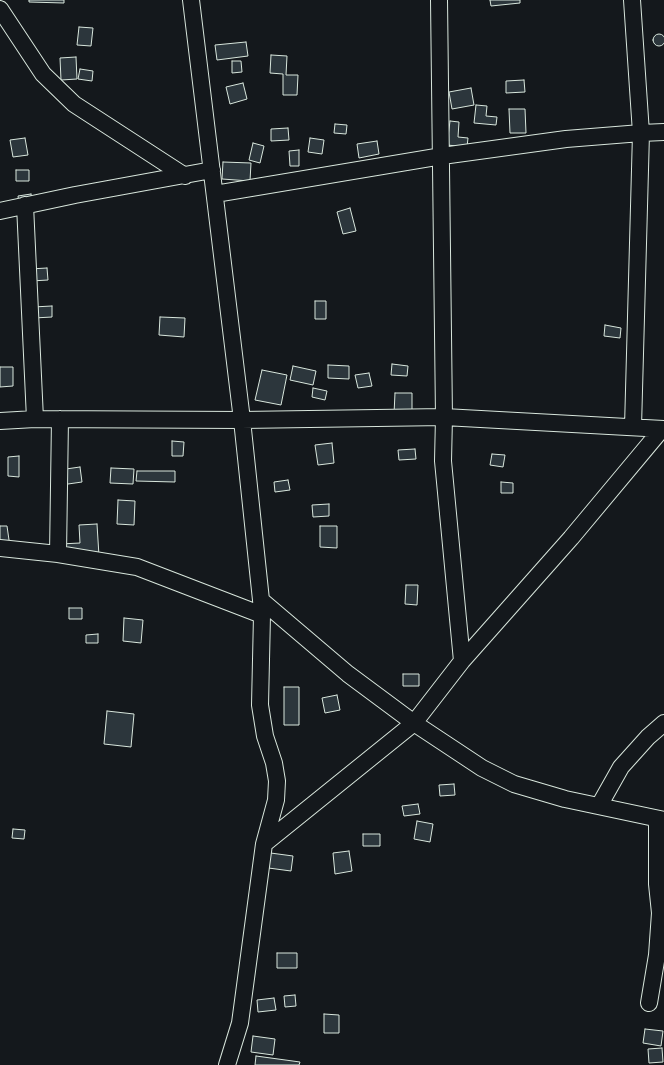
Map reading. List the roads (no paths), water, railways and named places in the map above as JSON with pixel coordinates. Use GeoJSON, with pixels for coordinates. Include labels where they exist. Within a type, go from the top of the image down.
{"type":"FeatureCollection","features":[{"type":"Feature","properties":{"kind":"street"},"geometry":{"type":"LineString","coordinates":[[191,0],[242,420],[262,607],[260,705],[265,736],[278,781],[276,800],[264,844],[240,1023],[227,1065]]}},
{"type":"Feature","properties":{"kind":"street"},"geometry":{"type":"LineString","coordinates":[[439,0],[442,156],[443,461],[462,661]]}},
{"type":"Feature","properties":{"kind":"street"},"geometry":{"type":"LineString","coordinates":[[632,0],[641,132],[633,427]]}},
{"type":"Feature","properties":{"kind":"street"},"geometry":{"type":"LineString","coordinates":[[0,9],[43,74],[74,104],[185,176]]}},
{"type":"Feature","properties":{"kind":"street"},"geometry":{"type":"LineString","coordinates":[[215,194],[442,156],[566,139],[641,132],[664,132]]}},
{"type":"Feature","properties":{"kind":"street"},"geometry":{"type":"LineString","coordinates":[[0,211],[76,195],[212,170]]}},
{"type":"Feature","properties":{"kind":"street"},"geometry":{"type":"LineString","coordinates":[[25,205],[35,419]]}},
{"type":"Feature","properties":{"kind":"street"},"geometry":{"type":"LineString","coordinates":[[0,421],[35,419],[242,420],[444,417],[663,429]]}},
{"type":"Feature","properties":{"kind":"street"},"geometry":{"type":"LineString","coordinates":[[58,554],[60,419]]}},
{"type":"Feature","properties":{"kind":"street"},"geometry":{"type":"LineString","coordinates":[[264,844],[414,723],[462,661],[571,538],[663,429]]}},
{"type":"Feature","properties":{"kind":"street"},"geometry":{"type":"LineString","coordinates":[[0,548],[58,554],[137,567],[262,607],[414,723],[482,768],[514,784],[565,799],[661,819],[657,884],[660,913],[657,955],[649,1003]]}},
{"type":"Feature","properties":{"kind":"street"},"geometry":{"type":"LineString","coordinates":[[599,806],[621,767],[648,737],[664,723]]}}]}
